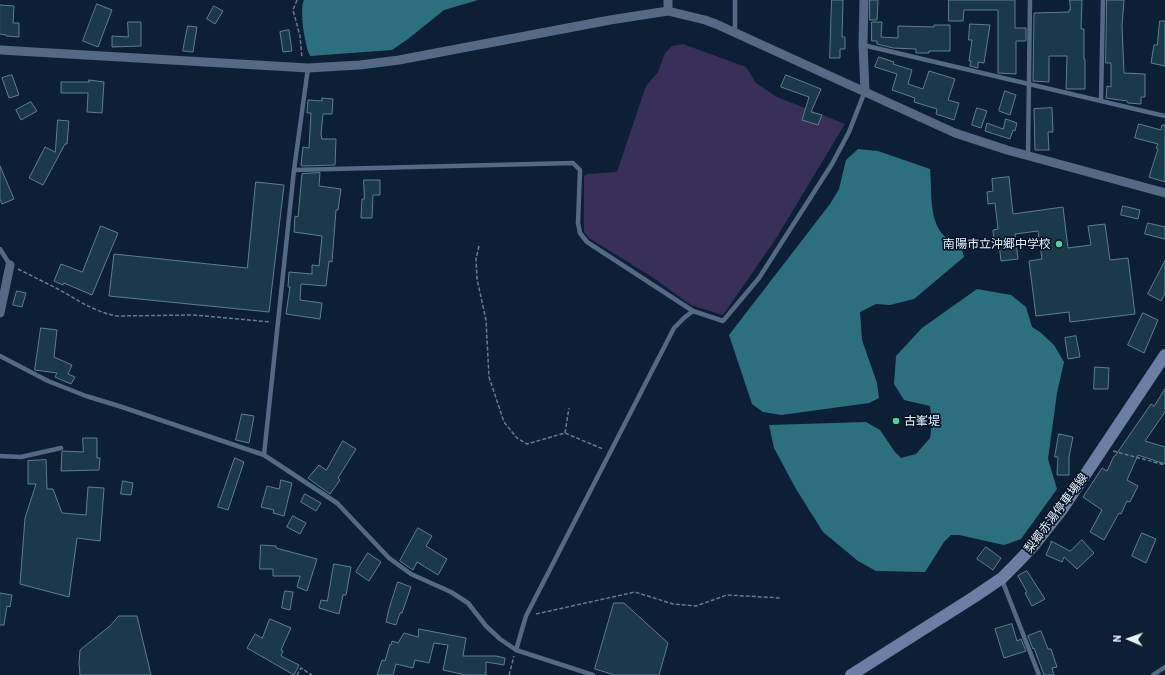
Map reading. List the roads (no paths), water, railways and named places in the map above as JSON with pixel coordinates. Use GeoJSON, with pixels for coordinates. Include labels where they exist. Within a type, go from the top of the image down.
{"type":"FeatureCollection","features":[{"type":"Feature","properties":{"kind":"main road","name":"梨郷赤湯停車場線"},"geometry":{"type":"LineString","coordinates":[[851,675],[1002,578],[1034,545],[1063,508],[1165,355]]}},
{"type":"Feature","properties":{"kind":"street"},"geometry":{"type":"LineString","coordinates":[[668,0],[668,11]]}},
{"type":"Feature","properties":{"kind":"street"},"geometry":{"type":"LineString","coordinates":[[864,0],[863,45],[865,91]]}},
{"type":"Feature","properties":{"kind":"street"},"geometry":{"type":"LineString","coordinates":[[0,50],[305,68],[360,65],[400,60],[602,21],[668,11],[705,20],[955,132],[1028,156],[1165,193]]}},
{"type":"Feature","properties":{"kind":"street"},"geometry":{"type":"LineString","coordinates":[[0,313],[10,265]]}},
{"type":"Feature","properties":{"kind":"lane"},"geometry":{"type":"LineString","coordinates":[[734,33],[735,0]]}},
{"type":"Feature","properties":{"kind":"lane"},"geometry":{"type":"LineString","coordinates":[[1028,156],[1030,0]]}},
{"type":"Feature","properties":{"kind":"lane"},"geometry":{"type":"LineString","coordinates":[[1101,100],[1103,0]]}},
{"type":"Feature","properties":{"kind":"lane"},"geometry":{"type":"LineString","coordinates":[[863,45],[1165,116]]}},
{"type":"Feature","properties":{"kind":"lane"},"geometry":{"type":"LineString","coordinates":[[264,455],[305,68]]}},
{"type":"Feature","properties":{"kind":"lane"},"geometry":{"type":"LineString","coordinates":[[294,170],[573,163],[580,170],[578,223],[580,233],[587,242],[693,311],[723,321],[759,278],[832,164],[849,132],[865,91]]}},
{"type":"Feature","properties":{"kind":"lane"},"geometry":{"type":"LineString","coordinates":[[0,249],[10,265]]}},
{"type":"Feature","properties":{"kind":"lane"},"geometry":{"type":"LineString","coordinates":[[516,650],[526,616],[674,328],[693,311]]}},
{"type":"Feature","properties":{"kind":"lane"},"geometry":{"type":"LineString","coordinates":[[0,356],[48,381],[86,396],[264,455],[337,503],[389,558],[411,574],[452,592],[468,603],[486,626],[500,639],[516,650],[592,675]]}},
{"type":"Feature","properties":{"kind":"lane"},"geometry":{"type":"LineString","coordinates":[[0,456],[22,457],[61,448]]}},
{"type":"Feature","properties":{"kind":"lane"},"geometry":{"type":"LineString","coordinates":[[1002,578],[1039,675]]}},
{"type":"Feature","properties":{"kind":"lane"},"geometry":{"type":"LineString","coordinates":[[1152,675],[1165,667]]}},
{"type":"Feature","properties":{"kind":"place","name":"南陽市立沖郷中学校"},"geometry":{"type":"Point","coordinates":[1059,244]}},
{"type":"Feature","properties":{"kind":"place","name":"古峯堤"},"geometry":{"type":"Point","coordinates":[896,421]}}]}
